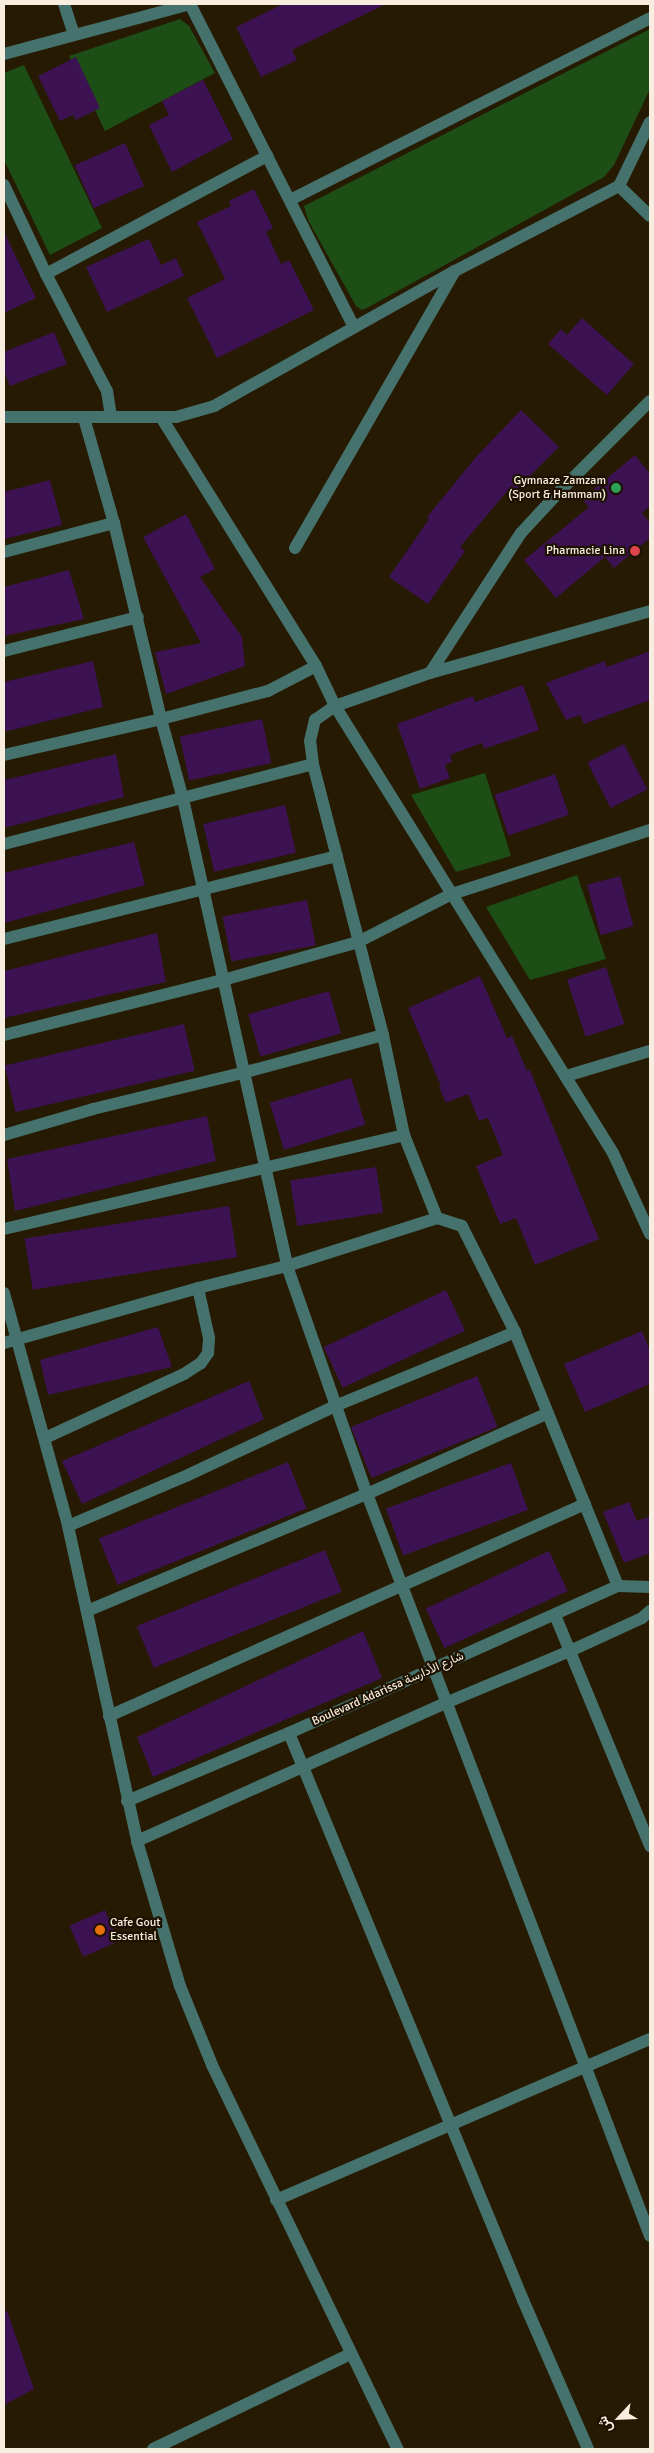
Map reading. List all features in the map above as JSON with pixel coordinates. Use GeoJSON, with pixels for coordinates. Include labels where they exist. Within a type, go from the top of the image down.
{"type":"FeatureCollection","features":[{"type":"Feature","properties":{"kind":"street"},"geometry":{"type":"LineString","coordinates":[[64,4],[74,34]]}},
{"type":"Feature","properties":{"kind":"street"},"geometry":{"type":"LineString","coordinates":[[4,54],[190,4],[354,327]]}},
{"type":"Feature","properties":{"kind":"street"},"geometry":{"type":"LineString","coordinates":[[290,200],[650,18]]}},
{"type":"Feature","properties":{"kind":"street"},"geometry":{"type":"LineString","coordinates":[[4,418],[176,417],[214,406],[455,271],[619,186],[650,122]]}},
{"type":"Feature","properties":{"kind":"street"},"geometry":{"type":"LineString","coordinates":[[46,274],[267,156]]}},
{"type":"Feature","properties":{"kind":"street"},"geometry":{"type":"LineString","coordinates":[[4,184],[46,274],[108,391],[112,416]]}},
{"type":"Feature","properties":{"kind":"street"},"geometry":{"type":"LineString","coordinates":[[619,186],[650,216]]}},
{"type":"Feature","properties":{"kind":"street"},"geometry":{"type":"LineString","coordinates":[[295,548],[455,271]]}},
{"type":"Feature","properties":{"kind":"street"},"geometry":{"type":"LineString","coordinates":[[430,673],[521,533],[650,401]]}},
{"type":"Feature","properties":{"kind":"street"},"geometry":{"type":"LineString","coordinates":[[161,417],[316,666],[335,706],[613,1153],[650,1234]]}},
{"type":"Feature","properties":{"kind":"street"},"geometry":{"type":"LineString","coordinates":[[84,418],[114,522],[161,719],[183,799],[222,980],[246,1072],[287,1266],[367,1494],[448,1702],[650,2236]]}},
{"type":"Feature","properties":{"kind":"street"},"geometry":{"type":"LineString","coordinates":[[4,552],[114,522]]}},
{"type":"Feature","properties":{"kind":"street"},"geometry":{"type":"LineString","coordinates":[[437,1218],[404,1135],[383,1035],[313,764],[310,742],[315,720],[335,706],[430,673],[650,611]]}},
{"type":"Feature","properties":{"kind":"street"},"geometry":{"type":"LineString","coordinates":[[4,651],[138,617]]}},
{"type":"Feature","properties":{"kind":"street"},"geometry":{"type":"LineString","coordinates":[[4,755],[161,719],[268,691],[316,666]]}},
{"type":"Feature","properties":{"kind":"street"},"geometry":{"type":"LineString","coordinates":[[4,844],[313,764]]}},
{"type":"Feature","properties":{"kind":"street"},"geometry":{"type":"LineString","coordinates":[[4,1035],[222,980],[358,942],[452,894],[650,830]]}},
{"type":"Feature","properties":{"kind":"street"},"geometry":{"type":"LineString","coordinates":[[4,939],[337,856]]}},
{"type":"Feature","properties":{"kind":"street"},"geometry":{"type":"LineString","coordinates":[[4,1135],[93,1109],[246,1072],[383,1035]]}},
{"type":"Feature","properties":{"kind":"street"},"geometry":{"type":"LineString","coordinates":[[566,1076],[650,1051]]}},
{"type":"Feature","properties":{"kind":"street"},"geometry":{"type":"LineString","coordinates":[[4,1229],[404,1135]]}},
{"type":"Feature","properties":{"kind":"street"},"geometry":{"type":"LineString","coordinates":[[10,1341],[198,1288],[287,1266],[437,1218],[462,1226],[515,1332],[618,1586]]}},
{"type":"Feature","properties":{"kind":"street"},"geometry":{"type":"LineString","coordinates":[[45,1438],[184,1374],[201,1363],[208,1353],[209,1338],[198,1288]]}},
{"type":"Feature","properties":{"kind":"street"},"geometry":{"type":"LineString","coordinates":[[4,1293],[10,1341],[45,1438],[68,1526],[136,1841],[180,1986],[212,2065],[350,2354],[398,2449]]}},
{"type":"Feature","properties":{"kind":"street"},"geometry":{"type":"LineString","coordinates":[[68,1526],[188,1475],[335,1406],[515,1332]]}},
{"type":"Feature","properties":{"kind":"street"},"geometry":{"type":"LineString","coordinates":[[87,1611],[367,1494],[548,1412]]}},
{"type":"Feature","properties":{"kind":"street"},"geometry":{"type":"LineString","coordinates":[[109,1716],[585,1504]]}},
{"type":"Feature","properties":{"kind":"street","name":"Boulevard Adarissa شارع الأدارسة"},"geometry":{"type":"LineString","coordinates":[[127,1801],[289,1733],[618,1586],[650,1588]]}},
{"type":"Feature","properties":{"kind":"street"},"geometry":{"type":"LineString","coordinates":[[136,1841],[304,1768],[448,1702],[570,1651],[642,1618],[650,1611]]}},
{"type":"Feature","properties":{"kind":"street"},"geometry":{"type":"LineString","coordinates":[[555,1615],[650,1846]]}},
{"type":"Feature","properties":{"kind":"street"},"geometry":{"type":"LineString","coordinates":[[289,1733],[523,2300],[588,2449]]}},
{"type":"Feature","properties":{"kind":"street"},"geometry":{"type":"LineString","coordinates":[[276,2200],[650,2039]]}},
{"type":"Feature","properties":{"kind":"street"},"geometry":{"type":"LineString","coordinates":[[153,2449],[350,2354]]}},
{"type":"Feature","properties":{"kind":"green space"},"geometry":{"type":"Polygon","coordinates":[[[180,19],[189,26],[215,73],[105,131],[69,56],[180,19]]]}},
{"type":"Feature","properties":{"kind":"green space"},"geometry":{"type":"Polygon","coordinates":[[[650,29],[650,89],[614,165],[604,177],[367,308],[362,310],[356,306],[308,220],[304,206],[650,29]]]}},
{"type":"Feature","properties":{"kind":"green space"},"geometry":{"type":"Polygon","coordinates":[[[24,65],[102,228],[50,255],[4,160],[4,73],[24,65]]]}},
{"type":"Feature","properties":{"kind":"green space"},"geometry":{"type":"Polygon","coordinates":[[[485,773],[511,856],[456,872],[411,795],[485,773]]]}},
{"type":"Feature","properties":{"kind":"green space"},"geometry":{"type":"Polygon","coordinates":[[[577,875],[606,959],[530,980],[486,907],[577,875]]]}},
{"type":"Feature","properties":{"kind":"building"},"geometry":{"type":"Polygon","coordinates":[[[283,4],[386,4],[292,50],[297,60],[261,77],[236,27],[283,4]]]}},
{"type":"Feature","properties":{"kind":"building"},"geometry":{"type":"Polygon","coordinates":[[[76,57],[100,108],[76,120],[73,115],[60,121],[38,76],[76,57]]]}},
{"type":"Feature","properties":{"kind":"building"},"geometry":{"type":"Polygon","coordinates":[[[203,80],[233,139],[172,172],[149,125],[169,115],[162,101],[203,80]]]}},
{"type":"Feature","properties":{"kind":"building"},"geometry":{"type":"Polygon","coordinates":[[[125,143],[144,186],[94,208],[75,165],[125,143]]]}},
{"type":"Feature","properties":{"kind":"building"},"geometry":{"type":"Polygon","coordinates":[[[254,189],[273,228],[266,232],[281,264],[289,260],[314,310],[217,358],[187,298],[225,279],[197,222],[231,206],[229,201],[254,189]]]}},
{"type":"Feature","properties":{"kind":"building"},"geometry":{"type":"Polygon","coordinates":[[[4,232],[36,298],[4,313],[4,232]]]}},
{"type":"Feature","properties":{"kind":"building"},"geometry":{"type":"Polygon","coordinates":[[[149,239],[161,265],[176,258],[184,276],[107,312],[86,267],[149,239]]]}},
{"type":"Feature","properties":{"kind":"building"},"geometry":{"type":"Polygon","coordinates":[[[582,318],[634,364],[607,395],[548,344],[561,329],[567,335],[582,318]]]}},
{"type":"Feature","properties":{"kind":"building"},"geometry":{"type":"Polygon","coordinates":[[[54,332],[67,364],[10,386],[4,371],[4,352],[54,332]]]}},
{"type":"Feature","properties":{"kind":"building"},"geometry":{"type":"Polygon","coordinates":[[[521,410],[559,447],[513,493],[509,489],[460,547],[465,551],[428,604],[389,577],[429,519],[427,517],[476,457],[521,410]]]}},
{"type":"Feature","properties":{"kind":"building"},"geometry":{"type":"Polygon","coordinates":[[[635,455],[650,474],[650,506],[642,513],[650,523],[650,538],[614,568],[605,557],[556,598],[524,560],[589,507],[582,499],[635,455]]]}},
{"type":"Feature","properties":{"kind":"building"},"geometry":{"type":"Polygon","coordinates":[[[50,480],[62,525],[4,539],[4,492],[50,480]]]}},
{"type":"Feature","properties":{"kind":"building"},"geometry":{"type":"Polygon","coordinates":[[[186,514],[215,569],[200,577],[242,637],[245,666],[166,694],[155,652],[201,643],[143,537],[186,514]]]}},
{"type":"Feature","properties":{"kind":"building"},"geometry":{"type":"Polygon","coordinates":[[[69,570],[84,619],[4,636],[4,587],[69,570]]]}},
{"type":"Feature","properties":{"kind":"building"},"geometry":{"type":"Polygon","coordinates":[[[650,651],[650,700],[584,724],[580,715],[566,720],[546,683],[605,661],[607,667],[650,651]]]}},
{"type":"Feature","properties":{"kind":"building"},"geometry":{"type":"Polygon","coordinates":[[[93,661],[103,707],[4,732],[4,682],[93,661]]]}},
{"type":"Feature","properties":{"kind":"building"},"geometry":{"type":"Polygon","coordinates":[[[523,685],[539,730],[484,749],[482,743],[450,755],[452,762],[445,765],[450,778],[420,789],[397,724],[473,696],[475,702],[523,685]]]}},
{"type":"Feature","properties":{"kind":"building"},"geometry":{"type":"Polygon","coordinates":[[[262,719],[271,763],[189,780],[180,736],[262,719]]]}},
{"type":"Feature","properties":{"kind":"building"},"geometry":{"type":"Polygon","coordinates":[[[624,744],[647,789],[611,808],[587,763],[624,744]]]}},
{"type":"Feature","properties":{"kind":"building"},"geometry":{"type":"Polygon","coordinates":[[[116,754],[124,797],[4,828],[4,780],[116,754]]]}},
{"type":"Feature","properties":{"kind":"building"},"geometry":{"type":"Polygon","coordinates":[[[555,774],[569,815],[508,835],[494,795],[555,774]]]}},
{"type":"Feature","properties":{"kind":"building"},"geometry":{"type":"Polygon","coordinates":[[[285,805],[296,853],[214,872],[203,824],[285,805]]]}},
{"type":"Feature","properties":{"kind":"building"},"geometry":{"type":"Polygon","coordinates":[[[134,842],[145,885],[4,923],[4,873],[134,842]]]}},
{"type":"Feature","properties":{"kind":"building"},"geometry":{"type":"Polygon","coordinates":[[[620,876],[633,926],[601,935],[587,885],[620,876]]]}},
{"type":"Feature","properties":{"kind":"building"},"geometry":{"type":"Polygon","coordinates":[[[307,900],[316,945],[231,962],[223,916],[307,900]]]}},
{"type":"Feature","properties":{"kind":"building"},"geometry":{"type":"Polygon","coordinates":[[[157,933],[166,982],[4,1018],[4,971],[157,933]]]}},
{"type":"Feature","properties":{"kind":"building"},"geometry":{"type":"Polygon","coordinates":[[[606,967],[625,1024],[586,1037],[567,980],[606,967]]]}},
{"type":"Feature","properties":{"kind":"building"},"geometry":{"type":"Polygon","coordinates":[[[480,976],[507,1038],[512,1036],[527,1071],[530,1070],[599,1239],[535,1265],[516,1218],[500,1224],[476,1166],[503,1155],[488,1118],[479,1121],[468,1094],[446,1103],[439,1087],[441,1086],[408,1008],[480,976]]]}},
{"type":"Feature","properties":{"kind":"building"},"geometry":{"type":"Polygon","coordinates":[[[329,991],[341,1033],[260,1056],[248,1014],[329,991]]]}},
{"type":"Feature","properties":{"kind":"building"},"geometry":{"type":"Polygon","coordinates":[[[184,1024],[195,1071],[16,1112],[5,1065],[184,1024]]]}},
{"type":"Feature","properties":{"kind":"building"},"geometry":{"type":"Polygon","coordinates":[[[351,1078],[365,1125],[284,1150],[270,1103],[351,1078]]]}},
{"type":"Feature","properties":{"kind":"building"},"geometry":{"type":"Polygon","coordinates":[[[207,1116],[216,1161],[15,1211],[7,1159],[207,1116]]]}},
{"type":"Feature","properties":{"kind":"building"},"geometry":{"type":"Polygon","coordinates":[[[376,1167],[383,1212],[297,1226],[290,1181],[376,1167]]]}},
{"type":"Feature","properties":{"kind":"building"},"geometry":{"type":"Polygon","coordinates":[[[229,1206],[237,1257],[33,1290],[25,1238],[229,1206]]]}},
{"type":"Feature","properties":{"kind":"building"},"geometry":{"type":"Polygon","coordinates":[[[446,1290],[465,1331],[343,1388],[324,1347],[446,1290]]]}},
{"type":"Feature","properties":{"kind":"building"},"geometry":{"type":"Polygon","coordinates":[[[158,1327],[172,1367],[48,1395],[40,1360],[158,1327]]]}},
{"type":"Feature","properties":{"kind":"building"},"geometry":{"type":"Polygon","coordinates":[[[642,1331],[650,1351],[650,1384],[585,1412],[564,1364],[642,1331]]]}},
{"type":"Feature","properties":{"kind":"building"},"geometry":{"type":"Polygon","coordinates":[[[477,1376],[498,1427],[372,1478],[351,1427],[477,1376]]]}},
{"type":"Feature","properties":{"kind":"building"},"geometry":{"type":"Polygon","coordinates":[[[249,1381],[264,1419],[82,1504],[62,1461],[249,1381]]]}},
{"type":"Feature","properties":{"kind":"building"},"geometry":{"type":"Polygon","coordinates":[[[288,1462],[307,1508],[118,1585],[99,1538],[288,1462]]]}},
{"type":"Feature","properties":{"kind":"building"},"geometry":{"type":"Polygon","coordinates":[[[511,1463],[528,1510],[403,1555],[386,1508],[511,1463]]]}},
{"type":"Feature","properties":{"kind":"building"},"geometry":{"type":"Polygon","coordinates":[[[629,1502],[637,1521],[650,1516],[650,1553],[624,1563],[603,1512],[629,1502]]]}},
{"type":"Feature","properties":{"kind":"building"},"geometry":{"type":"Polygon","coordinates":[[[325,1550],[342,1592],[154,1668],[137,1626],[325,1550]]]}},
{"type":"Feature","properties":{"kind":"building"},"geometry":{"type":"Polygon","coordinates":[[[549,1551],[568,1591],[444,1648],[426,1608],[549,1551]]]}},
{"type":"Feature","properties":{"kind":"building"},"geometry":{"type":"Polygon","coordinates":[[[363,1631],[382,1678],[153,1777],[137,1737],[363,1631]]]}},
{"type":"Feature","properties":{"kind":"building"},"geometry":{"type":"Polygon","coordinates":[[[105,1910],[119,1941],[83,1957],[69,1926],[105,1910]]]}},
{"type":"Feature","properties":{"kind":"building"},"geometry":{"type":"Polygon","coordinates":[[[7,2311],[34,2389],[4,2405],[4,2312],[7,2311]]]}},
{"type":"Feature","properties":{"kind":"place","name":"Gymnaze Zamzam (Sport & Hammam)"},"geometry":{"type":"Point","coordinates":[616,488]}},
{"type":"Feature","properties":{"kind":"place","name":"Pharmacie Lina"},"geometry":{"type":"Point","coordinates":[635,551]}},
{"type":"Feature","properties":{"kind":"place","name":"Cafe Gout Essential"},"geometry":{"type":"Point","coordinates":[100,1930]}}]}
